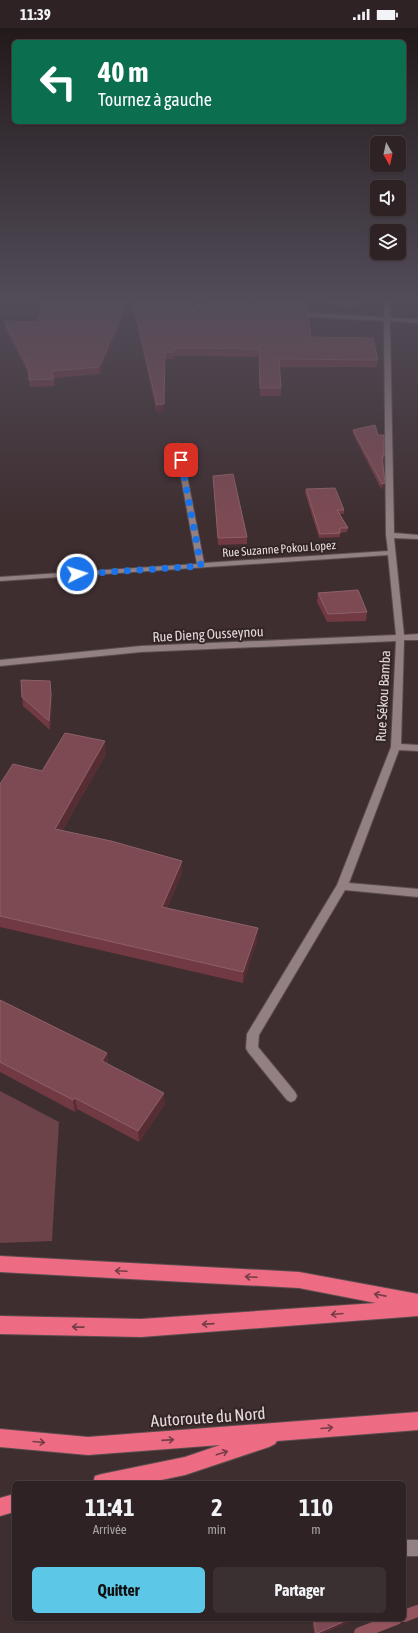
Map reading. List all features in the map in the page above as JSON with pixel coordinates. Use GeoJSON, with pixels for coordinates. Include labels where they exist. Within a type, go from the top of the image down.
{"type":"FeatureCollection","features":[{"type":"Feature","properties":{"kind":"highway"},"geometry":{"type":"LineString","coordinates":[[0,1264],[299,1280],[418,1302]]}},
{"type":"Feature","properties":{"kind":"highway"},"geometry":{"type":"LineString","coordinates":[[0,1325],[141,1328],[418,1308]]}},
{"type":"Feature","properties":{"kind":"highway","name":"Autoroute du Nord"},"geometry":{"type":"LineString","coordinates":[[0,1438],[88,1446],[418,1421]]}},
{"type":"Feature","properties":{"kind":"highway"},"geometry":{"type":"LineString","coordinates":[[112,1481],[185,1466],[288,1432]]}},
{"type":"Feature","properties":{"kind":"highway"},"geometry":{"type":"LineString","coordinates":[[0,1507],[12,1504]]}},
{"type":"Feature","properties":{"kind":"street","name":"Rue Sékou Bamba"},"geometry":{"type":"LineString","coordinates":[[291,1096],[252,1048],[253,1034],[342,886],[396,747],[400,637],[390,535],[388,373]]}},
{"type":"Feature","properties":{"kind":"street"},"geometry":{"type":"LineString","coordinates":[[178,445],[201,566]]}},
{"type":"Feature","properties":{"kind":"street"},"geometry":{"type":"LineString","coordinates":[[390,535],[418,537]]}},
{"type":"Feature","properties":{"kind":"street","name":"Rue Suzanne Pokou Lopez"},"geometry":{"type":"LineString","coordinates":[[0,579],[392,553]]}},
{"type":"Feature","properties":{"kind":"street","name":"Rue Dieng Ousseynou"},"geometry":{"type":"LineString","coordinates":[[0,663],[141,650],[418,637]]}},
{"type":"Feature","properties":{"kind":"street"},"geometry":{"type":"LineString","coordinates":[[396,747],[418,748]]}},
{"type":"Feature","properties":{"kind":"street"},"geometry":{"type":"LineString","coordinates":[[342,886],[418,893]]}},
{"type":"Feature","properties":{"kind":"street"},"geometry":{"type":"LineString","coordinates":[[406,1548],[418,1548]]}},
{"type":"Feature","properties":{"kind":"shaded area"},"geometry":{"type":"Polygon","coordinates":[[[0,1091],[59,1122],[52,1241],[0,1243],[0,1091]]]}},
{"type":"Feature","properties":{"kind":"building"},"geometry":{"type":"Polygon","coordinates":[[[29,373],[52,373],[54,379],[29,380],[29,373]]]}},
{"type":"Feature","properties":{"kind":"building"},"geometry":{"type":"Polygon","coordinates":[[[150,373],[165,373],[164,404],[157,405],[150,373]]]}},
{"type":"Feature","properties":{"kind":"building"},"geometry":{"type":"Polygon","coordinates":[[[260,373],[280,373],[281,388],[260,388],[260,373]]]}},
{"type":"Feature","properties":{"kind":"building"},"geometry":{"type":"Polygon","coordinates":[[[375,425],[378,435],[384,435],[384,456],[382,456],[385,483],[382,484],[353,430],[375,425]]]}},
{"type":"Feature","properties":{"kind":"building"},"geometry":{"type":"Polygon","coordinates":[[[233,474],[247,537],[218,538],[213,476],[233,474]]]}},
{"type":"Feature","properties":{"kind":"building"},"geometry":{"type":"Polygon","coordinates":[[[335,488],[344,510],[337,510],[348,528],[340,528],[340,533],[320,534],[306,489],[335,488]]]}},
{"type":"Feature","properties":{"kind":"building"},"geometry":{"type":"Polygon","coordinates":[[[358,590],[367,612],[328,614],[318,593],[358,590]]]}},
{"type":"Feature","properties":{"kind":"building"},"geometry":{"type":"Polygon","coordinates":[[[21,680],[50,681],[51,694],[49,721],[22,697],[21,680]]]}},
{"type":"Feature","properties":{"kind":"building"},"geometry":{"type":"Polygon","coordinates":[[[65,733],[105,741],[55,829],[111,841],[182,861],[162,907],[258,928],[243,972],[0,916],[0,784],[13,764],[42,771],[65,733]]]}},
{"type":"Feature","properties":{"kind":"building"},"geometry":{"type":"Polygon","coordinates":[[[0,1000],[107,1053],[102,1061],[164,1093],[138,1131],[75,1098],[73,1100],[0,1062],[0,1000]]]}},
{"type":"Feature","properties":{"kind":"building"},"geometry":{"type":"Polygon","coordinates":[[[314,1621],[345,1621],[318,1633],[316,1633],[314,1621]]]}},
{"type":"Feature","properties":{"kind":"waterway"},"geometry":{"type":"LineString","coordinates":[[406,1615],[418,1611]]}},
{"type":"Feature","properties":{"kind":"waterway"},"geometry":{"type":"LineString","coordinates":[[360,1633],[391,1621]]}},
{"type":"Feature","properties":{"kind":"route"},"geometry":{"type":"LineString","coordinates":[[77,574],[201,566],[181,460]]}}]}
